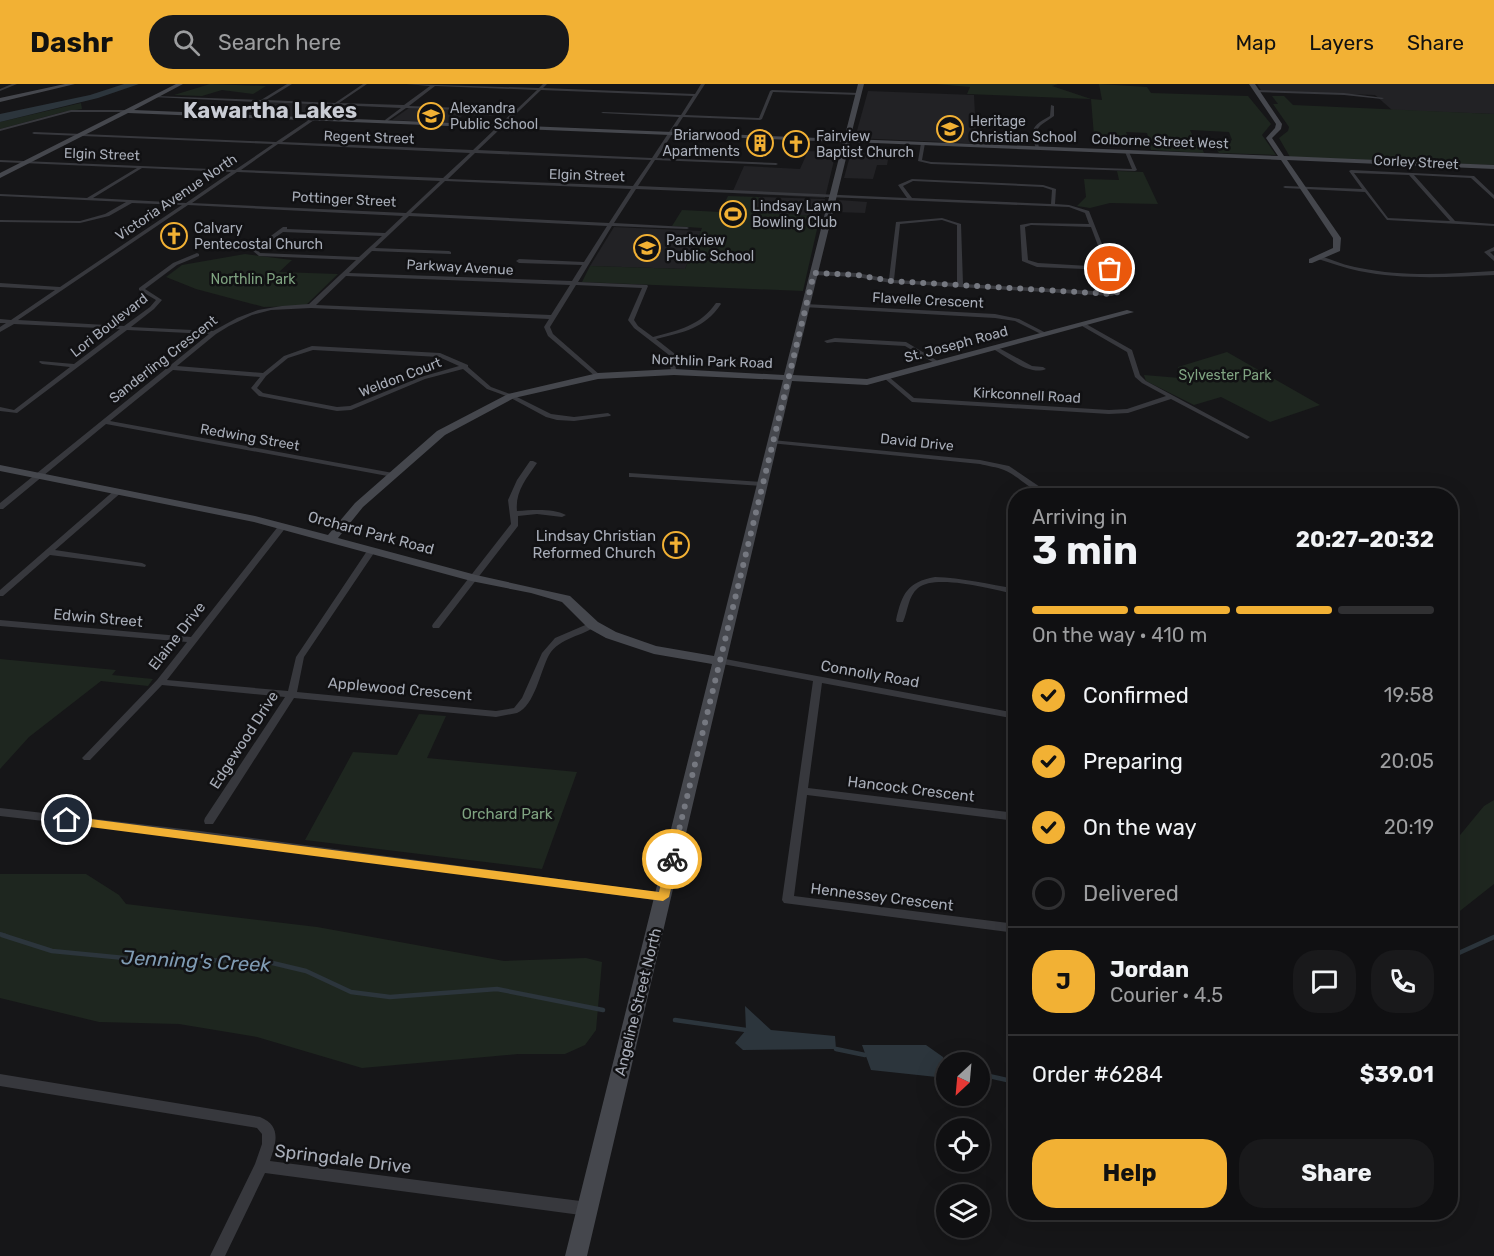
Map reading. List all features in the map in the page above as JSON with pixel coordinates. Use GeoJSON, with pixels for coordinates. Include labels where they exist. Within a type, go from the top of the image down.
{"type":"FeatureCollection","features":[{"type":"Feature","properties":{"kind":"street"},"geometry":{"type":"LineString","coordinates":[[0,90],[15,84]]}},
{"type":"Feature","properties":{"kind":"street"},"geometry":{"type":"LineString","coordinates":[[0,100],[72,84]]}},
{"type":"Feature","properties":{"kind":"street"},"geometry":{"type":"LineString","coordinates":[[0,176],[180,84]]}},
{"type":"Feature","properties":{"kind":"street"},"geometry":{"type":"LineString","coordinates":[[238,116],[290,84]]}},
{"type":"Feature","properties":{"kind":"street","name":"Victoria Avenue North"},"geometry":{"type":"LineString","coordinates":[[0,330],[4,322],[363,84]]}},
{"type":"Feature","properties":{"kind":"street"},"geometry":{"type":"LineString","coordinates":[[408,84],[696,95]]}},
{"type":"Feature","properties":{"kind":"street"},"geometry":{"type":"LineString","coordinates":[[386,121],[434,84]]}},
{"type":"Feature","properties":{"kind":"street"},"geometry":{"type":"LineString","coordinates":[[311,306],[545,84]]}},
{"type":"Feature","properties":{"kind":"street"},"geometry":{"type":"LineString","coordinates":[[598,376],[550,335],[547,327],[551,317],[703,84]]}},
{"type":"Feature","properties":{"kind":"street","name":"Angeline Street North"},"geometry":{"type":"LineString","coordinates":[[576,1256],[787,380],[849,140],[861,84]]}},
{"type":"Feature","properties":{"kind":"street"},"geometry":{"type":"LineString","coordinates":[[1252,84],[1279,124],[1278,129],[1269,138],[1338,243],[1337,249],[1316,259]]}},
{"type":"Feature","properties":{"kind":"street"},"geometry":{"type":"LineString","coordinates":[[603,113],[760,118],[772,91],[859,94]]}},
{"type":"Feature","properties":{"kind":"street"},"geometry":{"type":"LineString","coordinates":[[1256,91],[1344,94],[1382,98]]}},
{"type":"Feature","properties":{"kind":"street"},"geometry":{"type":"LineString","coordinates":[[155,97],[518,111]]}},
{"type":"Feature","properties":{"kind":"street"},"geometry":{"type":"LineString","coordinates":[[1037,148],[1034,130],[1037,125],[1052,116],[1052,106]]}},
{"type":"Feature","properties":{"kind":"street","name":"Colborne Street West"},"geometry":{"type":"LineString","coordinates":[[0,130],[64,112],[86,109],[1494,167]]}},
{"type":"Feature","properties":{"kind":"street","name":"Regent Street"},"geometry":{"type":"LineString","coordinates":[[34,134],[776,165]]}},
{"type":"Feature","properties":{"kind":"street"},"geometry":{"type":"LineString","coordinates":[[923,143],[920,161],[925,163],[1135,170],[1127,152]]}},
{"type":"Feature","properties":{"kind":"street","name":"Elgin Street"},"geometry":{"type":"LineString","coordinates":[[0,161],[833,198],[1053,205],[1084,210],[1118,292],[1112,294],[960,285]]}},
{"type":"Feature","properties":{"kind":"street"},"geometry":{"type":"LineString","coordinates":[[88,199],[140,167]]}},
{"type":"Feature","properties":{"kind":"street","name":"Corley Street"},"geometry":{"type":"LineString","coordinates":[[1454,223],[1387,219],[1351,171],[1472,177],[1494,198]]}},
{"type":"Feature","properties":{"kind":"street"},"geometry":{"type":"LineString","coordinates":[[1410,174],[1454,223],[1494,225]]}},
{"type":"Feature","properties":{"kind":"street"},"geometry":{"type":"LineString","coordinates":[[911,200],[900,185],[906,181],[1043,186],[1054,189],[1053,205]]}},
{"type":"Feature","properties":{"kind":"street"},"geometry":{"type":"LineString","coordinates":[[1285,187],[1366,191]]}},
{"type":"Feature","properties":{"kind":"street","name":"Pottinger Street"},"geometry":{"type":"LineString","coordinates":[[0,195],[687,228]]}},
{"type":"Feature","properties":{"kind":"street"},"geometry":{"type":"LineString","coordinates":[[0,221],[80,222],[107,215],[132,201]]}},
{"type":"Feature","properties":{"kind":"street"},"geometry":{"type":"LineString","coordinates":[[814,273],[857,275],[891,281],[960,285],[959,224],[942,219],[898,223],[891,281]]}},
{"type":"Feature","properties":{"kind":"street"},"geometry":{"type":"LineString","coordinates":[[1092,226],[1031,224],[1022,226],[1025,261],[1036,265],[1110,269]]}},
{"type":"Feature","properties":{"kind":"street"},"geometry":{"type":"LineString","coordinates":[[362,259],[259,254],[255,250],[283,229],[386,235]]}},
{"type":"Feature","properties":{"kind":"street"},"geometry":{"type":"LineString","coordinates":[[372,249],[449,253]]}},
{"type":"Feature","properties":{"kind":"street"},"geometry":{"type":"LineString","coordinates":[[1494,249],[1487,252],[1494,259]]}},
{"type":"Feature","properties":{"kind":"street","name":"Lori Boulevard"},"geometry":{"type":"LineString","coordinates":[[0,409],[15,412],[159,302],[141,289],[175,264],[197,255]]}},
{"type":"Feature","properties":{"kind":"street"},"geometry":{"type":"LineString","coordinates":[[1316,259],[1360,270],[1453,276],[1494,273]]}},
{"type":"Feature","properties":{"kind":"street"},"geometry":{"type":"LineString","coordinates":[[519,261],[586,264]]}},
{"type":"Feature","properties":{"kind":"street","name":"Parkway Avenue"},"geometry":{"type":"LineString","coordinates":[[345,274],[645,286],[631,320],[651,339]]}},
{"type":"Feature","properties":{"kind":"street"},"geometry":{"type":"LineString","coordinates":[[0,285],[57,289]]}},
{"type":"Feature","properties":{"kind":"street"},"geometry":{"type":"LineString","coordinates":[[651,339],[687,329],[702,322],[713,313],[718,304]]}},
{"type":"Feature","properties":{"kind":"street","name":"Sanderling Crescent"},"geometry":{"type":"LineString","coordinates":[[0,507],[214,333],[248,313],[280,307],[311,306],[551,317]]}},
{"type":"Feature","properties":{"kind":"street","name":"Flavelle Crescent"},"geometry":{"type":"LineString","coordinates":[[805,306],[995,316],[1017,320],[1045,334]]}},
{"type":"Feature","properties":{"kind":"street","name":"St. Joseph Road"},"geometry":{"type":"LineString","coordinates":[[787,380],[852,383],[887,378],[1130,312]]}},
{"type":"Feature","properties":{"kind":"street"},"geometry":{"type":"LineString","coordinates":[[4,322],[214,333]]}},
{"type":"Feature","properties":{"kind":"street"},"geometry":{"type":"LineString","coordinates":[[1084,325],[1130,351],[1137,375],[1144,382],[1247,437]]}},
{"type":"Feature","properties":{"kind":"street"},"geometry":{"type":"LineString","coordinates":[[651,339],[672,354],[674,372]]}},
{"type":"Feature","properties":{"kind":"street"},"geometry":{"type":"LineString","coordinates":[[827,341],[906,344],[938,363]]}},
{"type":"Feature","properties":{"kind":"street","name":"Weldon Court"},"geometry":{"type":"LineString","coordinates":[[466,366],[423,378],[351,408],[337,409],[261,395],[254,388],[264,375],[286,357],[312,348],[440,355],[459,361],[466,366],[490,389],[511,396],[542,413],[559,419],[582,420],[608,416]]}},
{"type":"Feature","properties":{"kind":"street"},"geometry":{"type":"LineString","coordinates":[[994,348],[1031,368],[1043,369]]}},
{"type":"Feature","properties":{"kind":"street"},"geometry":{"type":"LineString","coordinates":[[42,362],[76,366]]}},
{"type":"Feature","properties":{"kind":"street"},"geometry":{"type":"LineString","coordinates":[[173,368],[264,375]]}},
{"type":"Feature","properties":{"kind":"street","name":"Northlin Park Road"},"geometry":{"type":"LineString","coordinates":[[331,539],[359,506],[441,433],[511,396],[598,376],[674,372],[787,380]]}},
{"type":"Feature","properties":{"kind":"street","name":"Kirkconnell Road"},"geometry":{"type":"LineString","coordinates":[[887,378],[912,400],[939,402],[1110,412],[1128,411],[1172,397]]}},
{"type":"Feature","properties":{"kind":"street","name":"Redwing Street"},"geometry":{"type":"LineString","coordinates":[[104,422],[393,475]]}},
{"type":"Feature","properties":{"kind":"street","name":"David Drive"},"geometry":{"type":"LineString","coordinates":[[772,442],[980,462],[1006,468],[1033,488]]}},
{"type":"Feature","properties":{"kind":"street"},"geometry":{"type":"LineString","coordinates":[[436,626],[475,578],[514,524],[512,500],[521,480],[533,463]]}},
{"type":"Feature","properties":{"kind":"street","name":"Orchard Park Road"},"geometry":{"type":"LineString","coordinates":[[0,468],[283,526],[475,578],[566,599],[593,626],[611,635],[654,650],[720,661]]}},
{"type":"Feature","properties":{"kind":"street"},"geometry":{"type":"LineString","coordinates":[[632,475],[762,484]]}},
{"type":"Feature","properties":{"kind":"street"},"geometry":{"type":"LineString","coordinates":[[0,594],[119,491]]}},
{"type":"Feature","properties":{"kind":"street"},"geometry":{"type":"LineString","coordinates":[[514,514],[537,512],[562,515]]}},
{"type":"Feature","properties":{"kind":"street","name":"Elaine Drive"},"geometry":{"type":"LineString","coordinates":[[87,758],[160,682],[283,526]]}},
{"type":"Feature","properties":{"kind":"street","name":"Edgewood Drive"},"geometry":{"type":"LineString","coordinates":[[209,821],[292,694],[300,657],[372,550]]}},
{"type":"Feature","properties":{"kind":"street"},"geometry":{"type":"LineString","coordinates":[[49,552],[142,566]]}},
{"type":"Feature","properties":{"kind":"street"},"geometry":{"type":"LineString","coordinates":[[900,620],[904,601],[916,585],[927,580],[942,579],[1008,591]]}},
{"type":"Feature","properties":{"kind":"street","name":"Edwin Street"},"geometry":{"type":"LineString","coordinates":[[0,623],[193,640]]}},
{"type":"Feature","properties":{"kind":"street","name":"Applewood Crescent"},"geometry":{"type":"LineString","coordinates":[[160,682],[496,714],[517,710],[526,699],[546,653],[558,640],[593,626]]}},
{"type":"Feature","properties":{"kind":"street","name":"Connolly Road"},"geometry":{"type":"LineString","coordinates":[[720,661],[1008,715]]}},
{"type":"Feature","properties":{"kind":"street","name":"Hennessey Crescent"},"geometry":{"type":"LineString","coordinates":[[818,680],[788,900],[1008,927]]}},
{"type":"Feature","properties":{"kind":"street","name":"Hancock Crescent"},"geometry":{"type":"LineString","coordinates":[[803,791],[1008,816]]}},
{"type":"Feature","properties":{"kind":"street"},"geometry":{"type":"LineString","coordinates":[[0,812],[203,836],[663,897]]}},
{"type":"Feature","properties":{"kind":"street","name":"Springdale Drive"},"geometry":{"type":"LineString","coordinates":[[0,1080],[260,1123],[269,1131],[269,1144],[261,1166],[588,1209]]}},
{"type":"Feature","properties":{"kind":"street"},"geometry":{"type":"LineString","coordinates":[[217,1256],[261,1166]]}},
{"type":"Feature","properties":{"kind":"shaded area"},"geometry":{"type":"Polygon","coordinates":[[[124,84],[139,84],[98,98],[0,122],[0,114],[90,95],[124,84]]]}},
{"type":"Feature","properties":{"kind":"shaded area"},"geometry":{"type":"Polygon","coordinates":[[[1257,84],[1494,84],[1494,114],[1392,110],[1375,95],[1265,91],[1261,90],[1257,84]]]}},
{"type":"Feature","properties":{"kind":"shaded area"},"geometry":{"type":"Polygon","coordinates":[[[868,91],[974,95],[976,135],[984,135],[986,144],[855,138],[868,91]]]}},
{"type":"Feature","properties":{"kind":"shaded area"},"geometry":{"type":"Polygon","coordinates":[[[267,102],[325,105],[307,117],[247,114],[267,102]]]}},
{"type":"Feature","properties":{"kind":"shaded area","name":"Alexandra Public School"},"geometry":{"type":"Polygon","coordinates":[[[409,108],[500,111],[493,116],[463,115],[454,123],[392,120],[409,108]]]}},
{"type":"Feature","properties":{"kind":"shaded area"},"geometry":{"type":"Polygon","coordinates":[[[808,151],[836,152],[825,198],[732,193],[744,166],[800,169],[808,151]]]}},
{"type":"Feature","properties":{"kind":"shaded area"},"geometry":{"type":"Polygon","coordinates":[[[851,152],[889,154],[887,165],[877,165],[873,179],[844,178],[851,152]]]}},
{"type":"Feature","properties":{"kind":"shaded area"},"geometry":{"type":"Polygon","coordinates":[[[759,197],[825,199],[820,216],[753,213],[759,197]]]}},
{"type":"Feature","properties":{"kind":"shaded area"},"geometry":{"type":"Polygon","coordinates":[[[839,200],[867,202],[865,213],[835,212],[839,200]]]}},
{"type":"Feature","properties":{"kind":"shaded area","name":"Parkview Public School"},"geometry":{"type":"Polygon","coordinates":[[[614,227],[701,231],[685,269],[590,266],[614,227]]]}},
{"type":"Feature","properties":{"kind":"shaded area"},"geometry":{"type":"Polygon","coordinates":[[[745,1006],[771,1030],[835,1036],[836,1049],[743,1050],[735,1043],[746,1030],[745,1006]]]}},
{"type":"Feature","properties":{"kind":"shaded area"},"geometry":{"type":"Polygon","coordinates":[[[862,1045],[926,1045],[936,1052],[936,1077],[871,1070],[862,1045]]]}},
{"type":"Feature","properties":{"kind":"green space"},"geometry":{"type":"Polygon","coordinates":[[[210,84],[266,86],[253,94],[222,90],[202,96],[174,95],[210,84]]]}},
{"type":"Feature","properties":{"kind":"green space"},"geometry":{"type":"Polygon","coordinates":[[[936,84],[1058,84],[1052,86],[1091,99],[967,94],[970,87],[936,84]]]}},
{"type":"Feature","properties":{"kind":"green space"},"geometry":{"type":"Polygon","coordinates":[[[1099,84],[1147,87],[1151,93],[1248,96],[1271,124],[1262,135],[1276,155],[1219,153],[1212,144],[1195,144],[1201,146],[1204,153],[1151,150],[1147,133],[1126,132],[1128,138],[1094,136],[1091,99],[1102,100],[1099,84]],[[1190,130],[1195,141],[1227,143],[1232,140],[1229,132],[1190,130]]]}},
{"type":"Feature","properties":{"kind":"green space"},"geometry":{"type":"Polygon","coordinates":[[[1272,96],[1284,96],[1293,105],[1494,114],[1494,165],[1290,157],[1279,138],[1288,131],[1289,127],[1273,104],[1278,104],[1272,96]]]}},
{"type":"Feature","properties":{"kind":"green space"},"geometry":{"type":"Polygon","coordinates":[[[81,103],[82,109],[0,129],[0,122],[81,103]]]}},
{"type":"Feature","properties":{"kind":"green space"},"geometry":{"type":"Polygon","coordinates":[[[1117,171],[1143,172],[1158,204],[1110,203],[1090,208],[1077,206],[1086,197],[1084,179],[1119,180],[1117,171]]]}},
{"type":"Feature","properties":{"kind":"green space"},"geometry":{"type":"Polygon","coordinates":[[[728,196],[759,197],[754,213],[820,216],[803,291],[582,282],[590,266],[685,269],[702,228],[672,226],[682,210],[720,212],[728,196]]]}},
{"type":"Feature","properties":{"kind":"green space","name":"Northlin Park"},"geometry":{"type":"Polygon","coordinates":[[[245,254],[292,260],[279,272],[338,274],[305,306],[264,307],[196,289],[166,277],[182,265],[245,254]]]}},
{"type":"Feature","properties":{"kind":"green space","name":"Sylvester Park"},"geometry":{"type":"Polygon","coordinates":[[[1227,352],[1320,405],[1270,422],[1221,397],[1194,405],[1146,381],[1144,375],[1180,378],[1178,367],[1227,352]]]}},
{"type":"Feature","properties":{"kind":"green space"},"geometry":{"type":"Polygon","coordinates":[[[0,659],[116,670],[112,675],[153,679],[148,686],[101,681],[29,737],[0,769],[0,659]]]}},
{"type":"Feature","properties":{"kind":"green space","name":"Orchard Park"},"geometry":{"type":"Polygon","coordinates":[[[419,714],[446,716],[427,758],[577,772],[542,869],[305,840],[353,752],[397,755],[419,714]]]}},
{"type":"Feature","properties":{"kind":"green space"},"geometry":{"type":"Polygon","coordinates":[[[1494,800],[1494,884],[1458,912],[1458,838],[1484,806],[1494,800]]]}},
{"type":"Feature","properties":{"kind":"green space"},"geometry":{"type":"Polygon","coordinates":[[[0,874],[86,874],[119,895],[126,904],[317,927],[504,961],[586,958],[602,962],[596,1030],[585,1045],[565,1054],[518,1054],[362,1068],[257,1037],[179,1024],[99,1022],[0,998],[0,874]]]}},
{"type":"Feature","properties":{"kind":"waterway","name":"Jenning's Creek"},"geometry":{"type":"LineString","coordinates":[[0,934],[6,936]]}},
{"type":"Feature","properties":{"kind":"waterway","name":"Jenning's Creek"},"geometry":{"type":"LineString","coordinates":[[2,935],[52,951],[135,959],[264,961],[306,971],[351,992],[390,997],[497,989],[603,1010]]}},
{"type":"Feature","properties":{"kind":"waterway","name":"Jenning's Creek"},"geometry":{"type":"LineString","coordinates":[[1458,953],[1494,937]]}},
{"type":"Feature","properties":{"kind":"waterway","name":"Jenning's Creek"},"geometry":{"type":"LineString","coordinates":[[675,1020],[746,1030]]}},
{"type":"Feature","properties":{"kind":"waterway"},"geometry":{"type":"LineString","coordinates":[[836,1049],[865,1055]]}},
{"type":"Feature","properties":{"kind":"waterway","name":"Jenning's Creek"},"geometry":{"type":"LineString","coordinates":[[990,1076],[1008,1080]]}},
{"type":"Feature","properties":{"kind":"way so far"},"geometry":{"type":"LineString","coordinates":[[672,859],[814,273],[857,275],[891,281],[1112,294],[1118,292],[1110,269]]}},
{"type":"Feature","properties":{"kind":"place","name":"Alexandra Public School"},"geometry":{"type":"Point","coordinates":[431,116]}},
{"type":"Feature","properties":{"kind":"place","name":"Heritage Christian School"},"geometry":{"type":"Point","coordinates":[950,129]}},
{"type":"Feature","properties":{"kind":"place","name":"Briarwood Apartments"},"geometry":{"type":"Point","coordinates":[760,143]}},
{"type":"Feature","properties":{"kind":"place","name":"Fairview Baptist Church"},"geometry":{"type":"Point","coordinates":[796,144]}},
{"type":"Feature","properties":{"kind":"place","name":"Lindsay Lawn Bowling Club"},"geometry":{"type":"Point","coordinates":[733,214]}},
{"type":"Feature","properties":{"kind":"place","name":"Calvary Pentecostal Church"},"geometry":{"type":"Point","coordinates":[174,236]}},
{"type":"Feature","properties":{"kind":"place","name":"Parkview Public School"},"geometry":{"type":"Point","coordinates":[647,248]}},
{"type":"Feature","properties":{"kind":"place","name":"Lindsay Christian Reformed Church"},"geometry":{"type":"Point","coordinates":[676,545]}},
{"type":"Feature","properties":{"kind":"district","name":"Kawartha Lakes"},"geometry":{"type":"Point","coordinates":[270,110]}},
{"type":"Feature","properties":{"kind":"route"},"geometry":{"type":"LineString","coordinates":[[67,820],[663,897],[672,859]]}}]}
